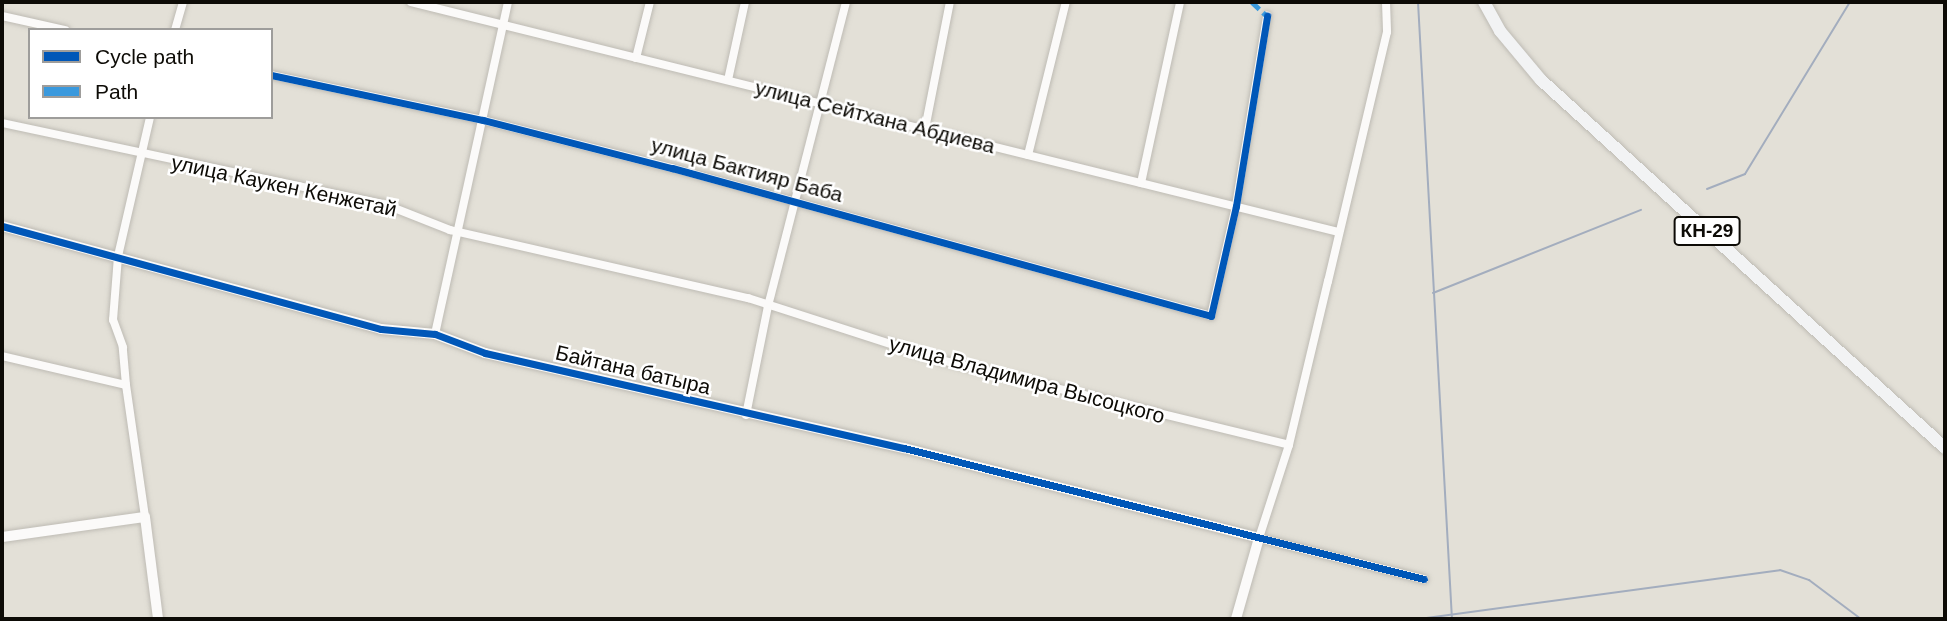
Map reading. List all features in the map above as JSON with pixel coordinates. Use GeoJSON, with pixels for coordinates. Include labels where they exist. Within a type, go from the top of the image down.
{"type":"FeatureCollection","features":[{"type":"Feature","properties":{"kind":"main road","name":"КН-29"},"geometry":{"type":"LineString","coordinates":[[1484,2],[1500,31],[1541,80],[1945,448]]}},
{"type":"Feature","properties":{"kind":"street"},"geometry":{"type":"LineString","coordinates":[[176,28],[183,2]]}},
{"type":"Feature","properties":{"kind":"street","name":"улица Сейтхана Абдиева"},"geometry":{"type":"LineString","coordinates":[[411,2],[1338,232]]}},
{"type":"Feature","properties":{"kind":"street"},"geometry":{"type":"LineString","coordinates":[[435,334],[508,2]]}},
{"type":"Feature","properties":{"kind":"street"},"geometry":{"type":"LineString","coordinates":[[636,58],[650,2]]}},
{"type":"Feature","properties":{"kind":"street"},"geometry":{"type":"LineString","coordinates":[[728,80],[745,2]]}},
{"type":"Feature","properties":{"kind":"street"},"geometry":{"type":"LineString","coordinates":[[746,415],[768,306],[845,2]]}},
{"type":"Feature","properties":{"kind":"street"},"geometry":{"type":"LineString","coordinates":[[925,129],[950,2]]}},
{"type":"Feature","properties":{"kind":"street"},"geometry":{"type":"LineString","coordinates":[[1028,155],[1066,2]]}},
{"type":"Feature","properties":{"kind":"street"},"geometry":{"type":"LineString","coordinates":[[1141,183],[1180,2]]}},
{"type":"Feature","properties":{"kind":"street"},"geometry":{"type":"LineString","coordinates":[[1237,619],[1259,538],[1289,445],[1387,32],[1386,2]]}},
{"type":"Feature","properties":{"kind":"street"},"geometry":{"type":"LineString","coordinates":[[2,16],[56,28]]}},
{"type":"Feature","properties":{"kind":"street"},"geometry":{"type":"LineString","coordinates":[[1236,206],[1268,16]]}},
{"type":"Feature","properties":{"kind":"street","name":"улица Бактияр Баба"},"geometry":{"type":"LineString","coordinates":[[273,75],[483,120],[796,200],[1211,316],[1236,206]]}},
{"type":"Feature","properties":{"kind":"street"},"geometry":{"type":"LineString","coordinates":[[149,119],[139,154],[118,256],[113,320],[123,347],[158,619]]}},
{"type":"Feature","properties":{"kind":"street","name":"улица Каукен Кенжетай"},"geometry":{"type":"LineString","coordinates":[[2,123],[384,204],[459,232],[748,298],[768,306]]}},
{"type":"Feature","properties":{"kind":"street","name":"Байтана батыра"},"geometry":{"type":"LineString","coordinates":[[2,226],[371,326],[435,334],[485,354],[746,415],[912,450],[1259,538]]}},
{"type":"Feature","properties":{"kind":"street","name":"улица Владимира Высоцкого"},"geometry":{"type":"LineString","coordinates":[[768,306],[1055,391],[1289,445]]}},
{"type":"Feature","properties":{"kind":"street"},"geometry":{"type":"LineString","coordinates":[[2,356],[126,385]]}},
{"type":"Feature","properties":{"kind":"street"},"geometry":{"type":"LineString","coordinates":[[2,537],[145,517]]}},
{"type":"Feature","properties":{"kind":"street"},"geometry":{"type":"LineString","coordinates":[[1259,538],[1424,579]]}},
{"type":"Feature","properties":{"kind":"waterway"},"geometry":{"type":"LineString","coordinates":[[1418,2],[1452,619]]}},
{"type":"Feature","properties":{"kind":"waterway"},"geometry":{"type":"LineString","coordinates":[[1707,189],[1745,174],[1850,2]]}},
{"type":"Feature","properties":{"kind":"waterway"},"geometry":{"type":"LineString","coordinates":[[1433,293],[1641,210]]}},
{"type":"Feature","properties":{"kind":"waterway"},"geometry":{"type":"LineString","coordinates":[[1419,619],[1780,570],[1809,580],[1861,619]]}},
{"type":"Feature","properties":{"kind":"marked path"},"geometry":{"type":"LineString","coordinates":[[1252,2],[1267,16]]}},
{"type":"Feature","properties":{"kind":"cycle path"},"geometry":{"type":"LineString","coordinates":[[273,75],[483,120],[672,168],[1211,316],[1236,206],[1267,16]]}},
{"type":"Feature","properties":{"kind":"cycle path"},"geometry":{"type":"LineString","coordinates":[[2,226],[381,329],[435,334],[485,353],[904,448],[1424,579]]}}]}
